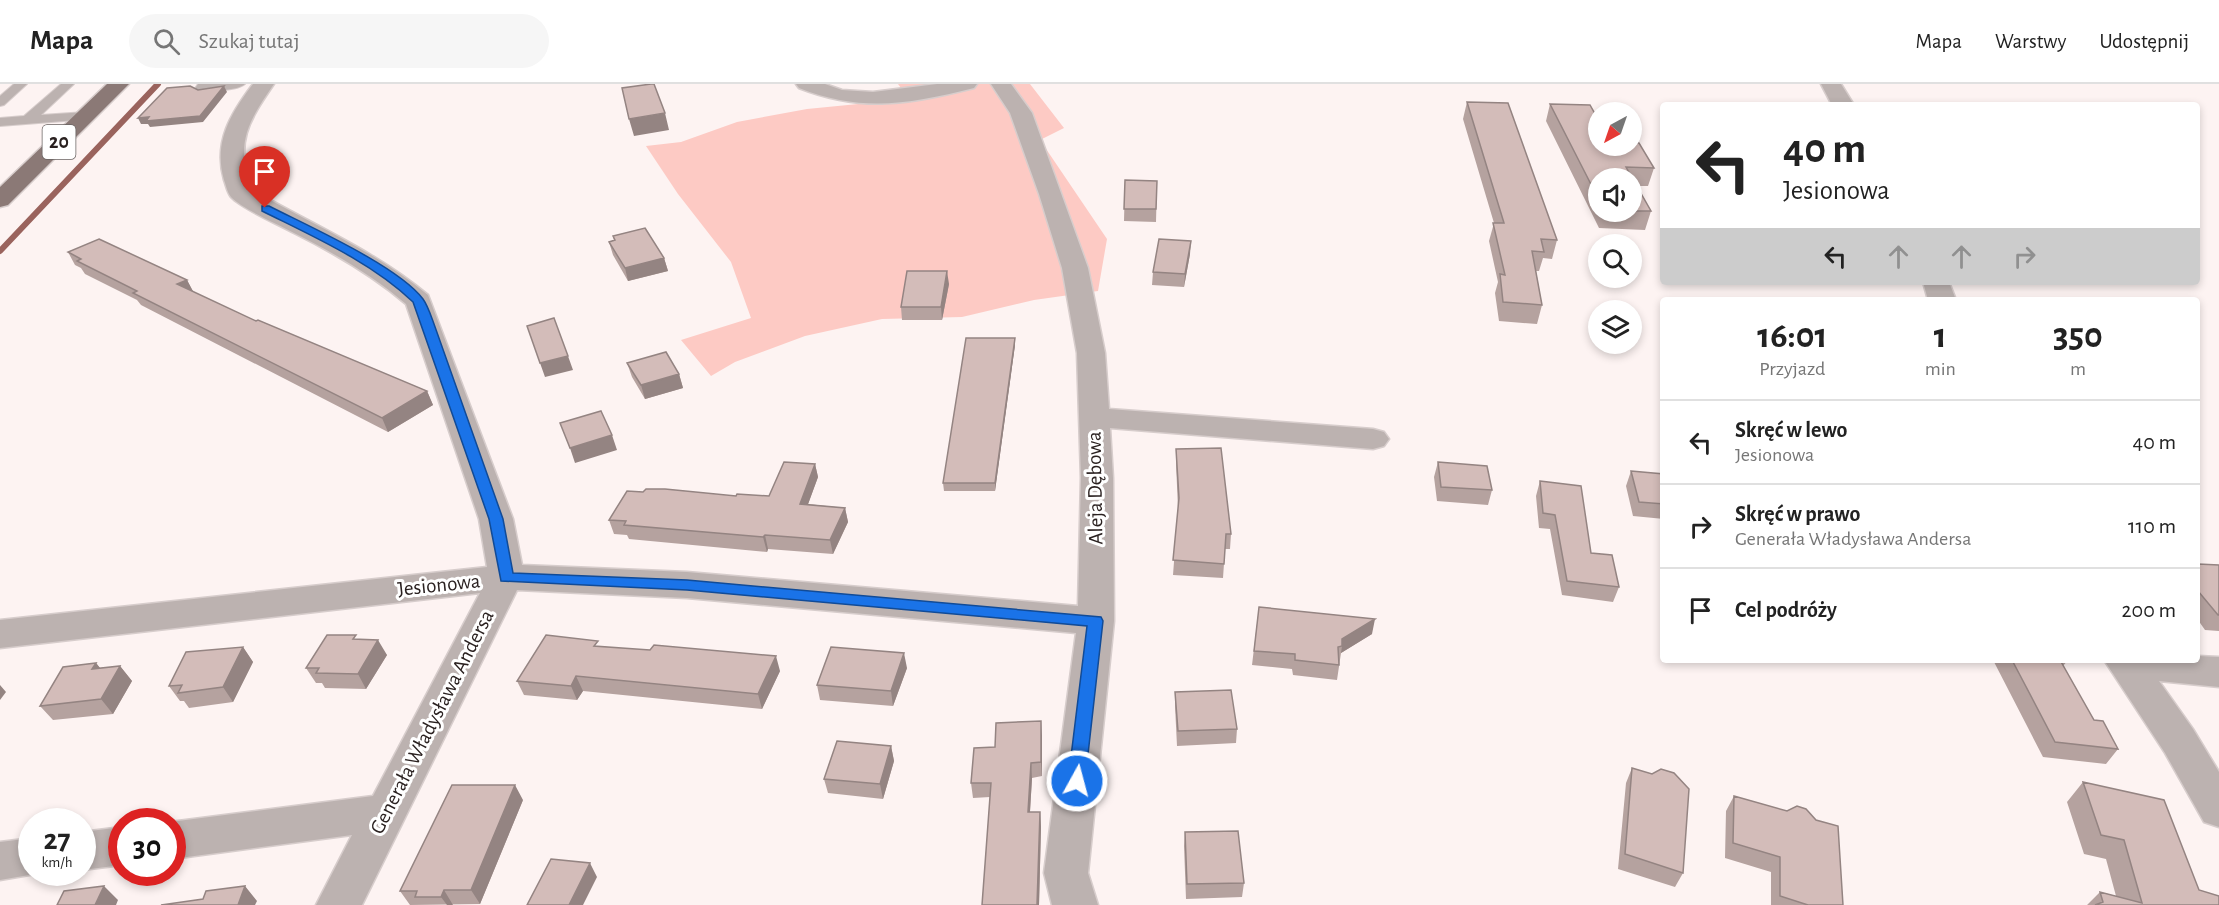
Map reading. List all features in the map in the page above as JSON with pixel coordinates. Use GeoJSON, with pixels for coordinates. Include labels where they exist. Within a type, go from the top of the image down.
{"type":"FeatureCollection","features":[{"type":"Feature","properties":{"kind":"main road","name":"20"},"geometry":{"type":"LineString","coordinates":[[2,197],[119,84]]}},
{"type":"Feature","properties":{"kind":"street"},"geometry":{"type":"LineString","coordinates":[[264,84],[248,104],[230,146],[231,169],[240,194],[377,268],[400,283],[418,301],[429,324],[496,519],[506,578]]}},
{"type":"Feature","properties":{"kind":"street"},"geometry":{"type":"LineString","coordinates":[[806,84],[841,96],[877,97],[928,92],[967,84]]}},
{"type":"Feature","properties":{"kind":"street","name":"Aleja Dębowa"},"geometry":{"type":"LineString","coordinates":[[1001,84],[1021,113],[1075,268],[1091,353],[1097,478],[1095,621],[1066,873],[1075,905]]}},
{"type":"Feature","properties":{"kind":"street"},"geometry":{"type":"LineString","coordinates":[[1831,84],[1841,102]]}},
{"type":"Feature","properties":{"kind":"street"},"geometry":{"type":"LineString","coordinates":[[1094,417],[1373,439]]}},
{"type":"Feature","properties":{"kind":"street","name":"Jesionowa"},"geometry":{"type":"LineString","coordinates":[[0,634],[506,578],[687,585],[1095,621]]}},
{"type":"Feature","properties":{"kind":"street","name":"Generała Władysława Andersa"},"geometry":{"type":"LineString","coordinates":[[339,905],[506,578]]}},
{"type":"Feature","properties":{"kind":"street"},"geometry":{"type":"LineString","coordinates":[[2125,663],[2179,741],[2219,809]]}},
{"type":"Feature","properties":{"kind":"street"},"geometry":{"type":"LineString","coordinates":[[2134,663],[2219,672]]}},
{"type":"Feature","properties":{"kind":"street"},"geometry":{"type":"LineString","coordinates":[[186,838],[386,812]]}},
{"type":"Feature","properties":{"kind":"street"},"geometry":{"type":"LineString","coordinates":[[0,861],[18,859]]}},
{"type":"Feature","properties":{"kind":"lane"},"geometry":{"type":"LineString","coordinates":[[0,102],[21,84]]}},
{"type":"Feature","properties":{"kind":"lane"},"geometry":{"type":"LineString","coordinates":[[28,120],[68,84]]}},
{"type":"Feature","properties":{"kind":"lane"},"geometry":{"type":"LineString","coordinates":[[200,90],[202,87],[239,84]]}},
{"type":"Feature","properties":{"kind":"lane"},"geometry":{"type":"LineString","coordinates":[[1,122],[86,116]]}},
{"type":"Feature","properties":{"kind":"shaded area"},"geometry":{"type":"Polygon","coordinates":[[[898,84],[1030,84],[1064,128],[1040,140],[1107,239],[1098,291],[1034,300],[962,317],[882,319],[805,336],[735,362],[711,376],[681,340],[751,318],[731,262],[678,194],[646,146],[681,142],[737,122],[807,109],[909,99],[898,84]]]}},
{"type":"Feature","properties":{"kind":"building"},"geometry":{"type":"Polygon","coordinates":[[[654,84],[665,113],[629,119],[622,88],[654,84]]]}},
{"type":"Feature","properties":{"kind":"building"},"geometry":{"type":"Polygon","coordinates":[[[190,86],[198,90],[224,86],[200,116],[146,121],[149,117],[138,118],[167,88],[190,86]]]}},
{"type":"Feature","properties":{"kind":"building"},"geometry":{"type":"Polygon","coordinates":[[[1467,102],[1508,103],[1557,240],[1541,239],[1544,252],[1532,251],[1542,305],[1503,302],[1500,274],[1505,275],[1493,223],[1504,223],[1467,102]]]}},
{"type":"Feature","properties":{"kind":"building"},"geometry":{"type":"Polygon","coordinates":[[[1550,104],[1588,105],[1588,156],[1642,156],[1642,148],[1654,168],[1588,168],[1588,178],[1550,104]]]}},
{"type":"Feature","properties":{"kind":"building"},"geometry":{"type":"Polygon","coordinates":[[[1125,180],[1157,181],[1156,209],[1124,209],[1125,180]]]}},
{"type":"Feature","properties":{"kind":"building"},"geometry":{"type":"Polygon","coordinates":[[[1642,195],[1651,211],[1642,211],[1642,195]]]}},
{"type":"Feature","properties":{"kind":"building"},"geometry":{"type":"Polygon","coordinates":[[[645,228],[664,258],[625,268],[609,242],[615,240],[613,236],[645,228]]]}},
{"type":"Feature","properties":{"kind":"building"},"geometry":{"type":"Polygon","coordinates":[[[99,239],[187,280],[177,284],[256,321],[427,391],[382,418],[133,293],[137,291],[77,261],[81,259],[68,252],[99,239]]]}},
{"type":"Feature","properties":{"kind":"building"},"geometry":{"type":"Polygon","coordinates":[[[1159,239],[1191,241],[1185,274],[1153,272],[1159,239]]]}},
{"type":"Feature","properties":{"kind":"building"},"geometry":{"type":"Polygon","coordinates":[[[907,271],[947,271],[941,307],[901,307],[907,271]]]}},
{"type":"Feature","properties":{"kind":"building"},"geometry":{"type":"Polygon","coordinates":[[[554,318],[568,356],[540,363],[527,326],[554,318]]]}},
{"type":"Feature","properties":{"kind":"building"},"geometry":{"type":"Polygon","coordinates":[[[966,338],[1015,338],[995,483],[943,483],[966,338]]]}},
{"type":"Feature","properties":{"kind":"building"},"geometry":{"type":"Polygon","coordinates":[[[666,352],[679,374],[641,385],[627,363],[666,352]]]}},
{"type":"Feature","properties":{"kind":"building"},"geometry":{"type":"Polygon","coordinates":[[[601,411],[612,435],[570,448],[560,423],[601,411]]]}},
{"type":"Feature","properties":{"kind":"building"},"geometry":{"type":"Polygon","coordinates":[[[1221,448],[1231,534],[1226,534],[1224,564],[1173,560],[1179,498],[1176,449],[1221,448]]]}},
{"type":"Feature","properties":{"kind":"building"},"geometry":{"type":"Polygon","coordinates":[[[784,462],[815,464],[800,504],[845,508],[830,540],[765,535],[763,537],[624,525],[626,521],[609,520],[627,491],[643,492],[646,489],[665,489],[736,496],[737,494],[769,496],[784,462]]]}},
{"type":"Feature","properties":{"kind":"building"},"geometry":{"type":"Polygon","coordinates":[[[1438,462],[1487,466],[1492,490],[1441,487],[1438,462]]]}},
{"type":"Feature","properties":{"kind":"building"},"geometry":{"type":"Polygon","coordinates":[[[1631,471],[1660,474],[1660,504],[1639,502],[1631,471]]]}},
{"type":"Feature","properties":{"kind":"building"},"geometry":{"type":"Polygon","coordinates":[[[1540,481],[1581,486],[1591,553],[1612,555],[1619,587],[1567,581],[1555,515],[1543,513],[1540,481]]]}},
{"type":"Feature","properties":{"kind":"building"},"geometry":{"type":"Polygon","coordinates":[[[2200,564],[2219,565],[2218,615],[2200,593],[2200,564]]]}},
{"type":"Feature","properties":{"kind":"building"},"geometry":{"type":"Polygon","coordinates":[[[1259,607],[1375,619],[1342,639],[1342,646],[1338,647],[1339,665],[1295,660],[1295,654],[1254,651],[1259,607]]]}},
{"type":"Feature","properties":{"kind":"building"},"geometry":{"type":"Polygon","coordinates":[[[327,635],[356,635],[353,639],[378,640],[358,674],[316,673],[319,668],[306,668],[327,635]]]}},
{"type":"Feature","properties":{"kind":"building"},"geometry":{"type":"Polygon","coordinates":[[[546,635],[598,641],[594,646],[650,650],[654,645],[776,656],[758,694],[576,676],[571,686],[517,681],[546,635]]]}},
{"type":"Feature","properties":{"kind":"building"},"geometry":{"type":"Polygon","coordinates":[[[243,647],[223,687],[178,693],[182,685],[169,686],[186,652],[243,647]]]}},
{"type":"Feature","properties":{"kind":"building"},"geometry":{"type":"Polygon","coordinates":[[[831,647],[904,653],[891,691],[817,685],[831,647]]]}},
{"type":"Feature","properties":{"kind":"building"},"geometry":{"type":"Polygon","coordinates":[[[96,663],[92,669],[120,666],[101,699],[40,706],[63,667],[96,663]]]}},
{"type":"Feature","properties":{"kind":"building"},"geometry":{"type":"Polygon","coordinates":[[[2014,663],[2062,663],[2094,720],[2103,721],[2118,749],[2055,742],[2014,663]]]}},
{"type":"Feature","properties":{"kind":"building"},"geometry":{"type":"Polygon","coordinates":[[[1231,690],[1237,729],[1178,731],[1175,692],[1231,690]]]}},
{"type":"Feature","properties":{"kind":"building"},"geometry":{"type":"Polygon","coordinates":[[[1041,721],[1041,762],[1031,763],[1028,812],[1040,812],[1037,905],[982,905],[991,783],[971,783],[974,748],[995,747],[996,723],[1041,721]]]}},
{"type":"Feature","properties":{"kind":"building"},"geometry":{"type":"Polygon","coordinates":[[[837,741],[891,746],[880,784],[824,779],[837,741]]]}},
{"type":"Feature","properties":{"kind":"building"},"geometry":{"type":"Polygon","coordinates":[[[1632,768],[1652,774],[1661,769],[1674,773],[1689,789],[1683,873],[1625,854],[1632,768]]]}},
{"type":"Feature","properties":{"kind":"building"},"geometry":{"type":"Polygon","coordinates":[[[2083,782],[2164,800],[2199,890],[2219,896],[2219,905],[2095,905],[2103,902],[2100,892],[2142,903],[2124,840],[2101,835],[2083,782]]]}},
{"type":"Feature","properties":{"kind":"building"},"geometry":{"type":"Polygon","coordinates":[[[452,785],[515,785],[471,890],[444,890],[441,897],[415,897],[417,891],[400,891],[452,785]]]}},
{"type":"Feature","properties":{"kind":"building"},"geometry":{"type":"Polygon","coordinates":[[[1734,796],[1787,811],[1797,806],[1806,809],[1816,820],[1838,826],[1843,905],[1808,905],[1780,896],[1780,857],[1733,843],[1734,796]]]}},
{"type":"Feature","properties":{"kind":"building"},"geometry":{"type":"Polygon","coordinates":[[[1238,831],[1244,883],[1187,884],[1185,832],[1238,831]]]}},
{"type":"Feature","properties":{"kind":"building"},"geometry":{"type":"Polygon","coordinates":[[[551,859],[590,863],[569,905],[527,905],[551,859]]]}},
{"type":"Feature","properties":{"kind":"building"},"geometry":{"type":"Polygon","coordinates":[[[104,886],[95,905],[57,905],[64,891],[104,886]]]}},
{"type":"Feature","properties":{"kind":"building"},"geometry":{"type":"Polygon","coordinates":[[[245,886],[238,905],[161,905],[203,899],[206,891],[245,886]]]}},
{"type":"Feature","properties":{"kind":"waterway"},"geometry":{"type":"LineString","coordinates":[[0,251],[158,84]]}},
{"type":"Feature","properties":{"kind":"route"},"geometry":{"type":"LineString","coordinates":[[265,208],[377,268],[400,283],[418,301],[429,324],[496,519],[506,578],[687,585],[1095,621],[1077,781]]}}]}
